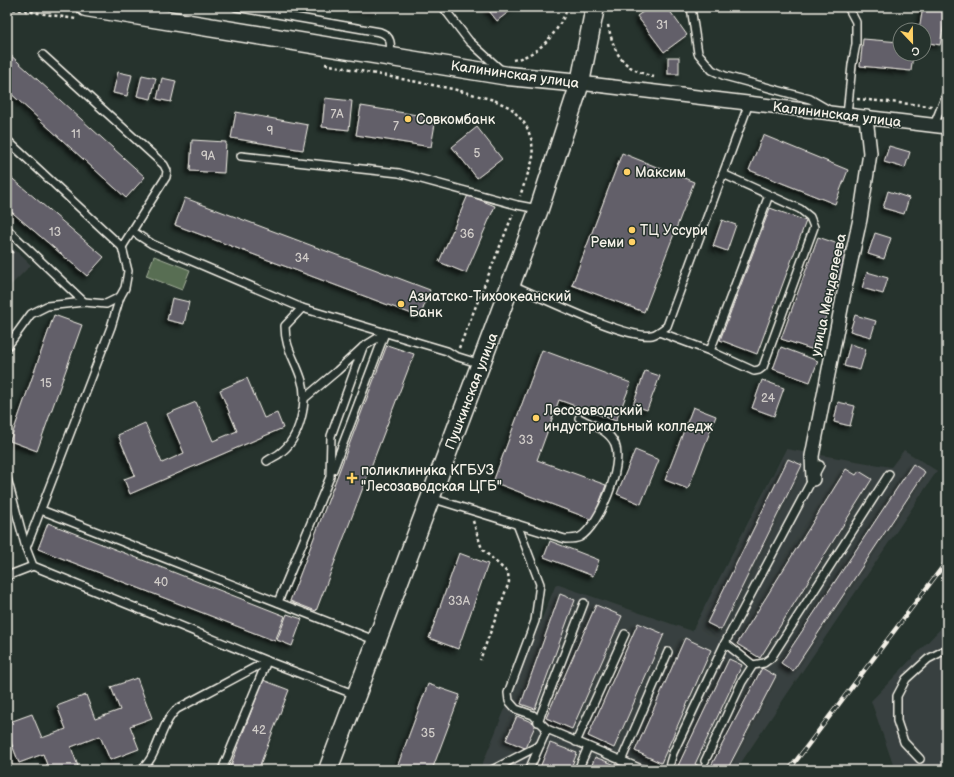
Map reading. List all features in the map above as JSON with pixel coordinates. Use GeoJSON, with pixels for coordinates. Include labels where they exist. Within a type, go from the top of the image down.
{"type":"FeatureCollection","features":[{"type":"Feature","properties":{"kind":"main road","name":"Пушкинская улица"},"geometry":{"type":"LineString","coordinates":[[328,770],[512,285],[580,83],[595,7]]}},
{"type":"Feature","properties":{"kind":"main road","name":"Калининская улица"},"geometry":{"type":"LineString","coordinates":[[81,13],[390,55],[508,76],[580,83]]}},
{"type":"Feature","properties":{"kind":"street","name":"Калининская улица"},"geometry":{"type":"LineString","coordinates":[[580,83],[941,126]]}},
{"type":"Feature","properties":{"kind":"street","name":"улица Менделеева"},"geometry":{"type":"LineString","coordinates":[[813,479],[812,456],[860,219],[868,168],[870,154],[866,117]]}},
{"type":"Feature","properties":{"kind":"lane"},"geometry":{"type":"LineString","coordinates":[[236,7],[387,34],[389,37],[390,55]]}},
{"type":"Feature","properties":{"kind":"lane"},"geometry":{"type":"LineString","coordinates":[[443,7],[469,41],[508,76]]}},
{"type":"Feature","properties":{"kind":"lane"},"geometry":{"type":"LineString","coordinates":[[691,7],[698,54],[712,70],[725,76],[810,99],[842,114],[856,44],[856,22],[848,7]]}},
{"type":"Feature","properties":{"kind":"lane"},"geometry":{"type":"LineString","coordinates":[[43,55],[164,165],[167,171],[166,177],[122,247]]}},
{"type":"Feature","properties":{"kind":"lane"},"geometry":{"type":"LineString","coordinates":[[941,126],[947,93]]}},
{"type":"Feature","properties":{"kind":"lane"},"geometry":{"type":"LineString","coordinates":[[512,285],[598,322],[633,335],[652,335],[667,326],[749,103]]}},
{"type":"Feature","properties":{"kind":"lane"},"geometry":{"type":"LineString","coordinates":[[7,140],[122,247],[128,271],[125,288],[120,297],[111,327],[26,548]]}},
{"type":"Feature","properties":{"kind":"lane"},"geometry":{"type":"LineString","coordinates":[[241,156],[399,173],[517,205],[538,209]]}},
{"type":"Feature","properties":{"kind":"lane"},"geometry":{"type":"LineString","coordinates":[[659,332],[710,351],[754,371],[763,367],[814,227],[813,222],[805,212],[723,174]]}},
{"type":"Feature","properties":{"kind":"lane"},"geometry":{"type":"LineString","coordinates":[[710,351],[769,195]]}},
{"type":"Feature","properties":{"kind":"lane"},"geometry":{"type":"LineString","coordinates":[[7,229],[84,302]]}},
{"type":"Feature","properties":{"kind":"lane"},"geometry":{"type":"LineString","coordinates":[[132,231],[152,244],[302,308],[385,334],[447,351],[455,356],[481,364]]}},
{"type":"Feature","properties":{"kind":"lane"},"geometry":{"type":"LineString","coordinates":[[7,347],[31,314],[47,306],[84,302],[106,304],[120,297]]}},
{"type":"Feature","properties":{"kind":"lane"},"geometry":{"type":"LineString","coordinates":[[267,461],[281,453],[291,442],[302,417],[306,397],[302,378],[285,340],[286,326],[302,308]]}},
{"type":"Feature","properties":{"kind":"lane"},"geometry":{"type":"LineString","coordinates":[[306,397],[337,372],[363,347],[385,334]]}},
{"type":"Feature","properties":{"kind":"lane"},"geometry":{"type":"LineString","coordinates":[[278,602],[330,477],[385,334]]}},
{"type":"Feature","properties":{"kind":"lane"},"geometry":{"type":"LineString","coordinates":[[330,477],[331,436],[363,347]]}},
{"type":"Feature","properties":{"kind":"lane"},"geometry":{"type":"LineString","coordinates":[[430,498],[565,539],[579,538],[591,526],[610,491],[618,457],[615,445],[609,434],[579,418]]}},
{"type":"Feature","properties":{"kind":"lane"},"geometry":{"type":"LineString","coordinates":[[668,770],[673,752],[725,643],[820,465]]}},
{"type":"Feature","properties":{"kind":"lane"},"geometry":{"type":"LineString","coordinates":[[705,761],[742,682],[753,665],[764,663],[772,658],[889,474]]}},
{"type":"Feature","properties":{"kind":"lane"},"geometry":{"type":"LineString","coordinates":[[7,478],[26,548],[33,566]]}},
{"type":"Feature","properties":{"kind":"lane"},"geometry":{"type":"LineString","coordinates":[[7,509],[15,506]]}},
{"type":"Feature","properties":{"kind":"lane"},"geometry":{"type":"LineString","coordinates":[[41,510],[377,642]]}},
{"type":"Feature","properties":{"kind":"lane"},"geometry":{"type":"LineString","coordinates":[[517,524],[540,584],[535,621],[508,693],[509,701],[516,709],[533,715],[538,722],[547,729],[634,768],[644,770]]}},
{"type":"Feature","properties":{"kind":"lane"},"geometry":{"type":"LineString","coordinates":[[7,576],[33,566],[267,661],[356,695]]}},
{"type":"Feature","properties":{"kind":"lane"},"geometry":{"type":"LineString","coordinates":[[538,722],[584,603]]}},
{"type":"Feature","properties":{"kind":"lane"},"geometry":{"type":"LineString","coordinates":[[576,742],[625,634]]}},
{"type":"Feature","properties":{"kind":"lane"},"geometry":{"type":"LineString","coordinates":[[725,643],[753,665]]}},
{"type":"Feature","properties":{"kind":"lane"},"geometry":{"type":"LineString","coordinates":[[920,759],[904,742],[897,721],[897,696],[906,678],[928,659],[947,649]]}},
{"type":"Feature","properties":{"kind":"lane"},"geometry":{"type":"LineString","coordinates":[[621,761],[668,652]]}},
{"type":"Feature","properties":{"kind":"lane"},"geometry":{"type":"LineString","coordinates":[[140,770],[147,766],[161,731],[172,713],[267,661]]}},
{"type":"Feature","properties":{"kind":"lane"},"geometry":{"type":"LineString","coordinates":[[222,770],[267,661]]}},
{"type":"Feature","properties":{"kind":"lane"},"geometry":{"type":"LineString","coordinates":[[529,770],[547,729]]}},
{"type":"Feature","properties":{"kind":"lane"},"geometry":{"type":"LineString","coordinates":[[492,770],[540,745]]}},
{"type":"Feature","properties":{"kind":"lane"},"geometry":{"type":"LineString","coordinates":[[578,770],[588,747]]}},
{"type":"Feature","properties":{"kind":"path"},"geometry":{"type":"LineString","coordinates":[[7,8],[81,13]]}},
{"type":"Feature","properties":{"kind":"path"},"geometry":{"type":"LineString","coordinates":[[323,63],[453,89],[494,100],[511,108],[526,125],[532,141],[533,159],[517,205],[455,356]]}},
{"type":"Feature","properties":{"kind":"path"},"geometry":{"type":"LineString","coordinates":[[469,510],[482,549],[508,573],[510,582],[480,660]]}},
{"type":"Feature","properties":{"kind":"shaded area"},"geometry":{"type":"Polygon","coordinates":[[[7,242],[31,265],[7,289],[7,242]]]}},
{"type":"Feature","properties":{"kind":"shaded area"},"geometry":{"type":"Polygon","coordinates":[[[786,449],[891,467],[904,450],[937,471],[736,770],[480,770],[556,584],[692,631],[786,449]]]}},
{"type":"Feature","properties":{"kind":"shaded area"},"geometry":{"type":"Polygon","coordinates":[[[947,622],[947,770],[895,770],[871,701],[947,622]]]}},
{"type":"Feature","properties":{"kind":"green space"},"geometry":{"type":"Polygon","coordinates":[[[154,256],[190,270],[182,290],[146,276],[154,256]]]}},
{"type":"Feature","properties":{"kind":"building"},"geometry":{"type":"Polygon","coordinates":[[[351,7],[379,7],[374,10],[351,7]]]}},
{"type":"Feature","properties":{"kind":"building"},"geometry":{"type":"Polygon","coordinates":[[[486,7],[515,7],[497,21],[486,7]]]}},
{"type":"Feature","properties":{"kind":"building"},"geometry":{"type":"Polygon","coordinates":[[[650,7],[667,7],[687,35],[664,52],[637,16],[650,7]]]}},
{"type":"Feature","properties":{"kind":"building"},"geometry":{"type":"Polygon","coordinates":[[[923,7],[947,7],[940,45],[932,44],[932,22],[920,22],[923,7]]]}},
{"type":"Feature","properties":{"kind":"building"},"geometry":{"type":"Polygon","coordinates":[[[863,39],[892,41],[892,62],[912,62],[911,71],[860,66],[863,39]]]}},
{"type":"Feature","properties":{"kind":"building"},"geometry":{"type":"Polygon","coordinates":[[[7,52],[145,177],[126,198],[7,90],[7,52]]]}},
{"type":"Feature","properties":{"kind":"building"},"geometry":{"type":"Polygon","coordinates":[[[668,57],[679,57],[679,74],[668,74],[668,57]]]}},
{"type":"Feature","properties":{"kind":"building"},"geometry":{"type":"Polygon","coordinates":[[[118,72],[132,75],[127,96],[113,93],[118,72]]]}},
{"type":"Feature","properties":{"kind":"building"},"geometry":{"type":"Polygon","coordinates":[[[142,75],[156,78],[151,99],[137,96],[142,75]]]}},
{"type":"Feature","properties":{"kind":"building"},"geometry":{"type":"Polygon","coordinates":[[[162,78],[176,81],[171,102],[157,99],[162,78]]]}},
{"type":"Feature","properties":{"kind":"building"},"geometry":{"type":"Polygon","coordinates":[[[325,98],[352,101],[349,130],[322,127],[325,98]]]}},
{"type":"Feature","properties":{"kind":"building"},"geometry":{"type":"Polygon","coordinates":[[[361,106],[436,118],[431,147],[356,135],[361,106]]]}},
{"type":"Feature","properties":{"kind":"building"},"geometry":{"type":"Polygon","coordinates":[[[236,112],[308,125],[303,150],[231,138],[236,112]]]}},
{"type":"Feature","properties":{"kind":"building"},"geometry":{"type":"Polygon","coordinates":[[[477,127],[502,159],[477,178],[452,147],[477,127]]]}},
{"type":"Feature","properties":{"kind":"building"},"geometry":{"type":"Polygon","coordinates":[[[763,135],[848,170],[835,204],[749,170],[763,135]]]}},
{"type":"Feature","properties":{"kind":"building"},"geometry":{"type":"Polygon","coordinates":[[[192,140],[226,142],[224,173],[190,171],[192,140]]]}},
{"type":"Feature","properties":{"kind":"building"},"geometry":{"type":"Polygon","coordinates":[[[889,146],[910,152],[905,168],[884,162],[889,146]]]}},
{"type":"Feature","properties":{"kind":"building"},"geometry":{"type":"Polygon","coordinates":[[[622,153],[694,182],[644,312],[572,285],[622,153]]]}},
{"type":"Feature","properties":{"kind":"building"},"geometry":{"type":"Polygon","coordinates":[[[7,174],[104,257],[87,276],[7,208],[7,174]]]}},
{"type":"Feature","properties":{"kind":"building"},"geometry":{"type":"Polygon","coordinates":[[[888,191],[909,198],[904,214],[883,208],[888,191]]]}},
{"type":"Feature","properties":{"kind":"building"},"geometry":{"type":"Polygon","coordinates":[[[468,195],[495,206],[466,273],[439,262],[468,195]]]}},
{"type":"Feature","properties":{"kind":"building"},"geometry":{"type":"Polygon","coordinates":[[[185,198],[430,290],[420,317],[175,225],[185,198]]]}},
{"type":"Feature","properties":{"kind":"building"},"geometry":{"type":"Polygon","coordinates":[[[770,208],[806,221],[757,354],[720,340],[770,208]]]}},
{"type":"Feature","properties":{"kind":"building"},"geometry":{"type":"Polygon","coordinates":[[[722,220],[736,225],[727,251],[713,246],[722,220]]]}},
{"type":"Feature","properties":{"kind":"building"},"geometry":{"type":"Polygon","coordinates":[[[875,233],[891,238],[884,259],[868,254],[875,233]]]}},
{"type":"Feature","properties":{"kind":"building"},"geometry":{"type":"Polygon","coordinates":[[[818,237],[850,248],[814,350],[781,339],[818,237]]]}},
{"type":"Feature","properties":{"kind":"building"},"geometry":{"type":"Polygon","coordinates":[[[867,272],[888,278],[883,294],[862,288],[867,272]]]}},
{"type":"Feature","properties":{"kind":"building"},"geometry":{"type":"Polygon","coordinates":[[[172,298],[189,302],[184,324],[167,320],[172,298]]]}},
{"type":"Feature","properties":{"kind":"building"},"geometry":{"type":"Polygon","coordinates":[[[54,315],[82,325],[37,451],[10,441],[54,315]]]}},
{"type":"Feature","properties":{"kind":"building"},"geometry":{"type":"Polygon","coordinates":[[[855,315],[876,321],[871,337],[850,331],[855,315]]]}},
{"type":"Feature","properties":{"kind":"building"},"geometry":{"type":"Polygon","coordinates":[[[850,344],[866,349],[860,370],[844,366],[850,344]]]}},
{"type":"Feature","properties":{"kind":"building"},"geometry":{"type":"Polygon","coordinates":[[[387,345],[414,354],[316,611],[290,601],[387,345]]]}},
{"type":"Feature","properties":{"kind":"building"},"geometry":{"type":"Polygon","coordinates":[[[781,347],[818,361],[810,382],[773,369],[781,347]]]}},
{"type":"Feature","properties":{"kind":"building"},"geometry":{"type":"Polygon","coordinates":[[[542,350],[631,383],[616,421],[559,400],[537,460],[606,485],[593,520],[493,482],[542,350]]]}},
{"type":"Feature","properties":{"kind":"building"},"geometry":{"type":"Polygon","coordinates":[[[645,371],[660,376],[647,410],[633,405],[645,371]]]}},
{"type":"Feature","properties":{"kind":"building"},"geometry":{"type":"Polygon","coordinates":[[[247,378],[264,418],[277,413],[283,428],[130,494],[124,479],[135,475],[118,435],[145,423],[162,463],[184,453],[167,414],[196,402],[213,441],[237,431],[220,390],[247,378]]]}},
{"type":"Feature","properties":{"kind":"building"},"geometry":{"type":"Polygon","coordinates":[[[762,380],[784,388],[774,416],[752,408],[762,380]]]}},
{"type":"Feature","properties":{"kind":"building"},"geometry":{"type":"Polygon","coordinates":[[[838,402],[855,406],[850,426],[834,422],[838,402]]]}},
{"type":"Feature","properties":{"kind":"building"},"geometry":{"type":"Polygon","coordinates":[[[693,407],[716,416],[688,489],[665,480],[693,407]]]}},
{"type":"Feature","properties":{"kind":"building"},"geometry":{"type":"Polygon","coordinates":[[[635,450],[659,460],[641,504],[617,494],[635,450]]]}},
{"type":"Feature","properties":{"kind":"building"},"geometry":{"type":"Polygon","coordinates":[[[788,459],[802,465],[721,630],[707,623],[788,459]]]}},
{"type":"Feature","properties":{"kind":"building"},"geometry":{"type":"Polygon","coordinates":[[[913,464],[925,472],[793,671],[781,663],[913,464]]]}},
{"type":"Feature","properties":{"kind":"building"},"geometry":{"type":"Polygon","coordinates":[[[846,469],[856,475],[859,471],[872,479],[760,658],[737,644],[846,469]]]}},
{"type":"Feature","properties":{"kind":"building"},"geometry":{"type":"Polygon","coordinates":[[[48,523],[285,616],[275,641],[38,549],[48,523]]]}},
{"type":"Feature","properties":{"kind":"building"},"geometry":{"type":"Polygon","coordinates":[[[550,541],[599,560],[593,576],[544,557],[550,541]]]}},
{"type":"Feature","properties":{"kind":"building"},"geometry":{"type":"Polygon","coordinates":[[[459,553],[488,564],[458,649],[429,638],[459,553]]]}},
{"type":"Feature","properties":{"kind":"building"},"geometry":{"type":"Polygon","coordinates":[[[560,594],[575,600],[535,709],[521,704],[560,594]]]}},
{"type":"Feature","properties":{"kind":"building"},"geometry":{"type":"Polygon","coordinates":[[[596,605],[622,616],[572,729],[546,718],[596,605]]]}},
{"type":"Feature","properties":{"kind":"building"},"geometry":{"type":"Polygon","coordinates":[[[287,614],[302,619],[292,646],[277,640],[287,614]]]}},
{"type":"Feature","properties":{"kind":"building"},"geometry":{"type":"Polygon","coordinates":[[[638,623],[664,634],[614,748],[588,736],[638,623]]]}},
{"type":"Feature","properties":{"kind":"building"},"geometry":{"type":"Polygon","coordinates":[[[685,638],[711,650],[661,763],[635,751],[685,638]]]}},
{"type":"Feature","properties":{"kind":"building"},"geometry":{"type":"Polygon","coordinates":[[[729,659],[742,665],[695,764],[709,770],[676,770],[729,659]]]}},
{"type":"Feature","properties":{"kind":"building"},"geometry":{"type":"Polygon","coordinates":[[[762,668],[776,676],[727,770],[714,770],[710,768],[762,668]]]}},
{"type":"Feature","properties":{"kind":"building"},"geometry":{"type":"Polygon","coordinates":[[[137,678],[152,718],[130,726],[139,749],[110,760],[100,736],[71,747],[79,769],[77,770],[49,770],[43,754],[19,763],[7,732],[7,723],[32,714],[42,738],[66,729],[57,706],[86,695],[95,719],[120,710],[111,687],[137,678]]]}},
{"type":"Feature","properties":{"kind":"building"},"geometry":{"type":"Polygon","coordinates":[[[263,680],[289,690],[258,770],[229,770],[263,680]]]}},
{"type":"Feature","properties":{"kind":"building"},"geometry":{"type":"Polygon","coordinates":[[[428,684],[460,695],[432,770],[396,770],[428,684]]]}},
{"type":"Feature","properties":{"kind":"building"},"geometry":{"type":"Polygon","coordinates":[[[517,716],[536,724],[525,748],[506,740],[517,716]]]}},
{"type":"Feature","properties":{"kind":"building"},"geometry":{"type":"Polygon","coordinates":[[[550,743],[577,753],[570,770],[539,770],[550,743]]]}},
{"type":"Feature","properties":{"kind":"building"},"geometry":{"type":"Polygon","coordinates":[[[595,757],[623,768],[622,770],[590,770],[595,757]]]}},
{"type":"Feature","properties":{"kind":"railway"},"geometry":{"type":"LineString","coordinates":[[789,770],[947,561]]}},
{"type":"Feature","properties":{"kind":"place","name":"Совкомбанк"},"geometry":{"type":"Point","coordinates":[408,119]}},
{"type":"Feature","properties":{"kind":"place","name":"Максим"},"geometry":{"type":"Point","coordinates":[627,172]}},
{"type":"Feature","properties":{"kind":"place","name":"ТЦ Уссури"},"geometry":{"type":"Point","coordinates":[632,230]}},
{"type":"Feature","properties":{"kind":"place","name":"Реми"},"geometry":{"type":"Point","coordinates":[632,242]}},
{"type":"Feature","properties":{"kind":"place","name":"Азиатско-Тихоокеанский Банк"},"geometry":{"type":"Point","coordinates":[401,304]}},
{"type":"Feature","properties":{"kind":"place","name":"Лесозаводский индустриальный колледж"},"geometry":{"type":"Point","coordinates":[536,418]}},
{"type":"Feature","properties":{"kind":"place","name":"поликлиника КГБУЗ \"Лесозаводская ЦГБ\""},"geometry":{"type":"Point","coordinates":[352,478]}}]}
